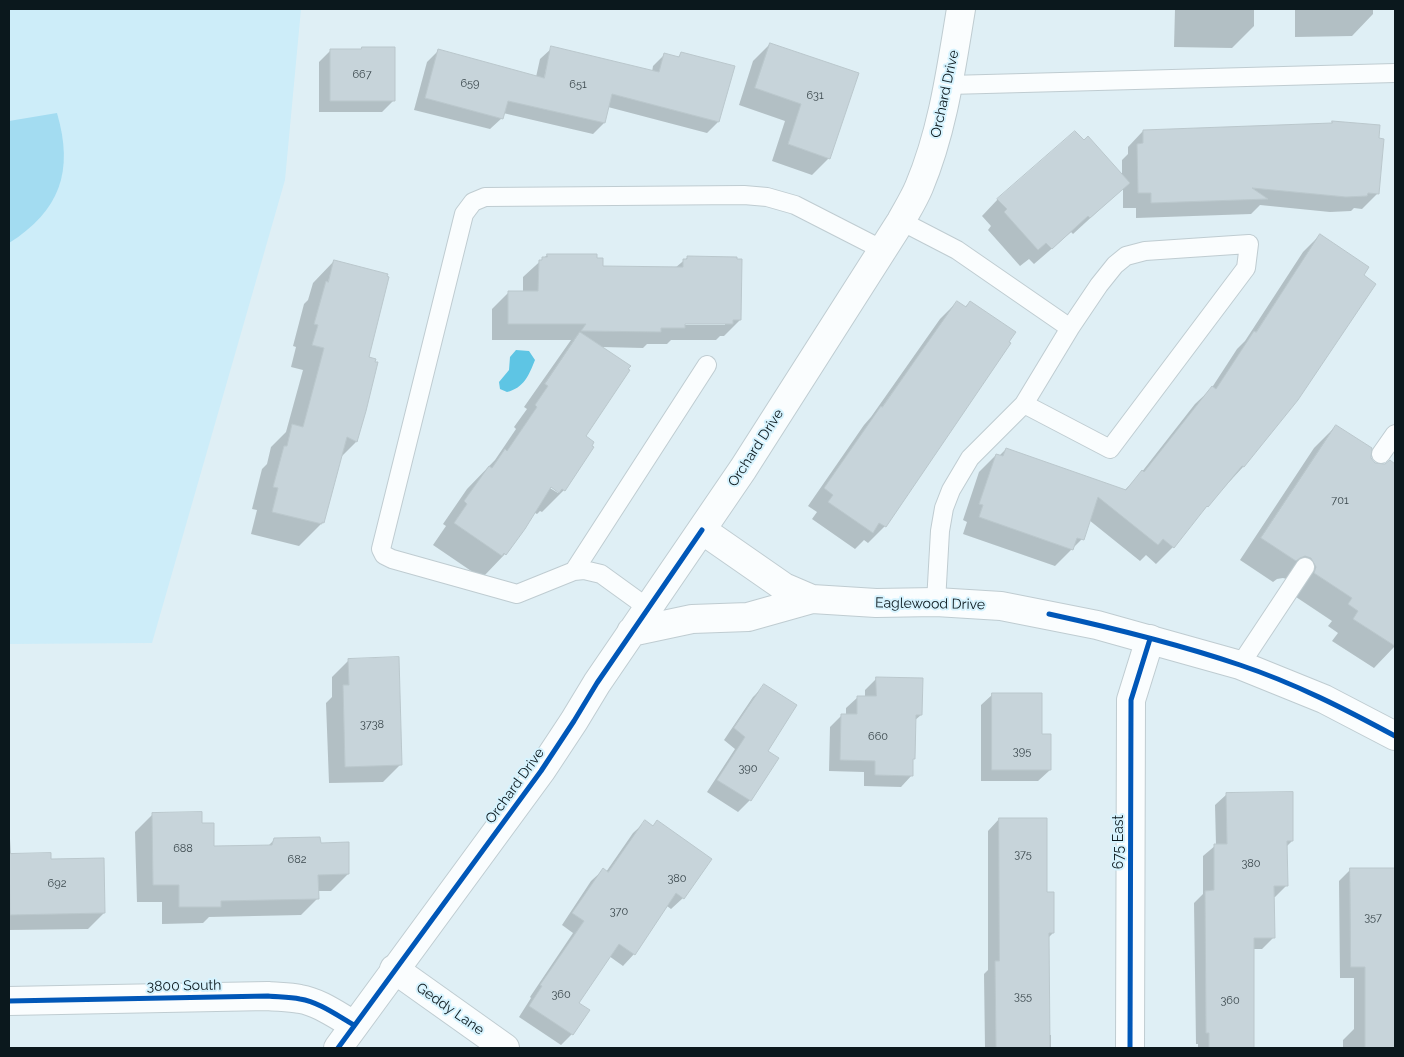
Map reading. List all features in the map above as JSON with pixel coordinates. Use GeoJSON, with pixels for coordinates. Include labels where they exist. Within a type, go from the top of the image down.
{"type":"FeatureCollection","features":[{"type":"Feature","properties":{"kind":"main road","name":"Orchard Drive"},"geometry":{"type":"LineString","coordinates":[[338,1048],[394,969],[541,771],[631,632],[702,530],[901,221],[918,188],[931,154],[949,85],[961,9]]}},
{"type":"Feature","properties":{"kind":"main road","name":"Eaglewood Drive"},"geometry":{"type":"LineString","coordinates":[[702,530],[784,587],[812,599],[876,603],[936,602],[1001,606],[1088,623],[1240,665],[1324,699],[1395,736]]}},
{"type":"Feature","properties":{"kind":"main road"},"geometry":{"type":"LineString","coordinates":[[631,632],[692,618],[748,617],[812,599]]}},
{"type":"Feature","properties":{"kind":"main road","name":"675 East"},"geometry":{"type":"LineString","coordinates":[[1130,1048],[1131,700],[1135,682],[1150,639]]}},
{"type":"Feature","properties":{"kind":"main road","name":"Geddy Lane"},"geometry":{"type":"LineString","coordinates":[[394,969],[505,1048]]}},
{"type":"Feature","properties":{"kind":"main road","name":"3800 South"},"geometry":{"type":"LineString","coordinates":[[9,1001],[285,997],[317,1004],[354,1025]]}},
{"type":"Feature","properties":{"kind":"lane"},"geometry":{"type":"LineString","coordinates":[[949,85],[1395,73]]}},
{"type":"Feature","properties":{"kind":"lane"},"geometry":{"type":"LineString","coordinates":[[648,608],[601,574],[584,570],[574,571],[517,594],[392,559],[384,555],[381,549],[464,214],[473,202],[485,198],[744,195],[767,197],[795,205],[883,250]]}},
{"type":"Feature","properties":{"kind":"lane"},"geometry":{"type":"LineString","coordinates":[[901,221],[957,250],[1070,328]]}},
{"type":"Feature","properties":{"kind":"lane"},"geometry":{"type":"LineString","coordinates":[[936,602],[940,531],[944,508],[951,490],[970,458],[1024,404],[1070,328],[1099,285],[1116,265],[1126,256],[1145,251],[1249,244],[1246,268],[1110,449],[1024,404]]}},
{"type":"Feature","properties":{"kind":"lane"},"geometry":{"type":"LineString","coordinates":[[574,571],[707,365]]}},
{"type":"Feature","properties":{"kind":"lane"},"geometry":{"type":"LineString","coordinates":[[1381,454],[1395,434]]}},
{"type":"Feature","properties":{"kind":"lane"},"geometry":{"type":"LineString","coordinates":[[1240,665],[1306,568]]}},
{"type":"Feature","properties":{"kind":"shaded area"},"geometry":{"type":"Polygon","coordinates":[[[9,9],[301,9],[285,180],[152,643],[9,644],[9,9]]]}},
{"type":"Feature","properties":{"kind":"shaded area"},"geometry":{"type":"Polygon","coordinates":[[[57,113],[64,153],[63,171],[59,188],[51,203],[40,217],[26,231],[9,243],[9,121],[57,113]]]}},
{"type":"Feature","properties":{"kind":"shaded area"},"geometry":{"type":"Polygon","coordinates":[[[516,350],[529,351],[535,360],[522,384],[507,392],[500,389],[499,382],[509,370],[510,357],[516,350]]]}},
{"type":"Feature","properties":{"kind":"building"},"geometry":{"type":"Polygon","coordinates":[[[770,43],[859,73],[830,159],[788,144],[801,104],[755,88],[770,43]]]}},
{"type":"Feature","properties":{"kind":"building"},"geometry":{"type":"Polygon","coordinates":[[[551,46],[659,72],[664,53],[679,57],[681,52],[735,66],[719,122],[612,94],[605,123],[508,101],[503,119],[425,98],[438,49],[544,78],[551,46]]]}},
{"type":"Feature","properties":{"kind":"building"},"geometry":{"type":"Polygon","coordinates":[[[362,47],[395,47],[395,101],[330,101],[330,49],[361,49],[362,47]]]}},
{"type":"Feature","properties":{"kind":"building"},"geometry":{"type":"Polygon","coordinates":[[[1332,121],[1380,125],[1379,138],[1384,139],[1379,194],[1368,193],[1367,196],[1346,197],[1252,188],[1268,199],[1151,203],[1151,193],[1138,193],[1137,144],[1143,143],[1143,130],[1332,123],[1332,121]]]}},
{"type":"Feature","properties":{"kind":"building"},"geometry":{"type":"Polygon","coordinates":[[[1075,131],[1084,140],[1088,136],[1130,183],[1090,218],[1088,216],[1052,249],[1046,243],[1038,250],[1004,212],[1007,209],[997,199],[1075,131]]]}},
{"type":"Feature","properties":{"kind":"building"},"geometry":{"type":"Polygon","coordinates":[[[1320,234],[1369,267],[1364,275],[1376,284],[1298,400],[1244,467],[1242,466],[1207,506],[1174,548],[1163,539],[1158,545],[1098,497],[1084,540],[1077,538],[1073,550],[979,517],[983,505],[979,504],[996,454],[1003,456],[1006,448],[1126,490],[1142,470],[1144,472],[1212,386],[1216,389],[1320,234]]]}},
{"type":"Feature","properties":{"kind":"building"},"geometry":{"type":"Polygon","coordinates":[[[547,254],[597,254],[597,258],[603,258],[603,266],[683,267],[683,259],[687,259],[687,256],[737,257],[737,259],[742,259],[741,320],[733,320],[733,324],[685,324],[685,328],[661,328],[661,332],[581,331],[586,324],[508,324],[508,291],[538,291],[539,260],[542,260],[542,257],[547,257],[547,254]]]}},
{"type":"Feature","properties":{"kind":"building"},"geometry":{"type":"Polygon","coordinates":[[[334,260],[388,274],[387,276],[389,277],[369,357],[376,359],[375,362],[378,362],[366,411],[357,442],[347,437],[324,523],[322,522],[322,524],[272,512],[278,488],[273,487],[284,446],[287,446],[292,424],[303,427],[324,348],[312,345],[318,325],[314,324],[334,260]]]}},
{"type":"Feature","properties":{"kind":"building"},"geometry":{"type":"Polygon","coordinates":[[[957,301],[966,307],[970,301],[1016,332],[1009,342],[1011,343],[886,527],[879,523],[873,533],[828,502],[833,495],[824,488],[957,301]]]}},
{"type":"Feature","properties":{"kind":"building"},"geometry":{"type":"Polygon","coordinates":[[[580,332],[631,366],[628,369],[630,370],[586,436],[594,442],[592,446],[594,447],[565,491],[562,489],[559,493],[551,487],[525,529],[506,555],[504,553],[502,556],[454,523],[467,504],[464,501],[489,466],[492,468],[505,449],[507,451],[537,407],[535,405],[548,386],[545,384],[580,332]]]}},
{"type":"Feature","properties":{"kind":"building"},"geometry":{"type":"Polygon","coordinates":[[[1336,425],[1372,448],[1371,458],[1375,463],[1385,464],[1390,460],[1395,464],[1395,646],[1353,619],[1358,611],[1348,604],[1352,598],[1314,573],[1316,567],[1311,558],[1305,556],[1296,561],[1261,538],[1336,425]]]}},
{"type":"Feature","properties":{"kind":"building"},"geometry":{"type":"Polygon","coordinates":[[[399,657],[402,765],[345,767],[343,685],[349,685],[348,659],[399,657]]]}},
{"type":"Feature","properties":{"kind":"building"},"geometry":{"type":"Polygon","coordinates":[[[876,677],[923,678],[922,715],[916,715],[913,776],[875,775],[875,761],[840,760],[841,714],[857,714],[857,696],[876,696],[876,677]]]}},
{"type":"Feature","properties":{"kind":"building"},"geometry":{"type":"Polygon","coordinates":[[[764,684],[797,705],[768,751],[779,758],[751,801],[717,780],[745,737],[734,728],[764,684]]]}},
{"type":"Feature","properties":{"kind":"building"},"geometry":{"type":"Polygon","coordinates":[[[992,693],[1042,693],[1042,734],[1051,734],[1051,770],[992,770],[992,693]]]}},
{"type":"Feature","properties":{"kind":"building"},"geometry":{"type":"Polygon","coordinates":[[[1293,792],[1293,841],[1287,841],[1288,886],[1274,886],[1275,938],[1254,938],[1254,1048],[1209,1048],[1209,1033],[1206,1033],[1205,891],[1214,890],[1214,844],[1227,844],[1226,793],[1293,792]]]}},
{"type":"Feature","properties":{"kind":"building"},"geometry":{"type":"Polygon","coordinates":[[[202,812],[202,823],[214,823],[214,846],[272,845],[274,838],[320,837],[321,843],[349,842],[349,874],[318,875],[319,899],[221,901],[221,907],[179,907],[179,885],[153,885],[152,813],[202,812]]]}},
{"type":"Feature","properties":{"kind":"building"},"geometry":{"type":"Polygon","coordinates":[[[999,818],[1047,818],[1047,892],[1054,892],[1054,933],[1049,933],[1050,1048],[996,1048],[995,961],[999,961],[999,818]]]}},
{"type":"Feature","properties":{"kind":"building"},"geometry":{"type":"Polygon","coordinates":[[[645,820],[653,826],[657,820],[712,859],[684,899],[676,893],[635,955],[619,944],[579,1003],[590,1010],[573,1035],[529,1006],[542,986],[540,985],[584,921],[572,913],[603,868],[608,872],[645,820]]]}},
{"type":"Feature","properties":{"kind":"building"},"geometry":{"type":"Polygon","coordinates":[[[51,853],[51,859],[104,858],[105,913],[10,915],[9,854],[51,853]]]}},
{"type":"Feature","properties":{"kind":"building"},"geometry":{"type":"Polygon","coordinates":[[[1350,868],[1395,868],[1395,1048],[1365,1048],[1365,967],[1351,967],[1350,868]]]}},
{"type":"Feature","properties":{"kind":"cycle path"},"geometry":{"type":"LineString","coordinates":[[338,1048],[541,771],[597,683],[702,530]]}},
{"type":"Feature","properties":{"kind":"cycle path"},"geometry":{"type":"LineString","coordinates":[[1049,614],[1145,637],[1240,665],[1319,697],[1395,736]]}},
{"type":"Feature","properties":{"kind":"cycle path"},"geometry":{"type":"LineString","coordinates":[[1130,1048],[1131,700],[1150,639]]}},
{"type":"Feature","properties":{"kind":"cycle path"},"geometry":{"type":"LineString","coordinates":[[9,1001],[268,996],[292,998],[314,1003],[354,1025]]}}]}
